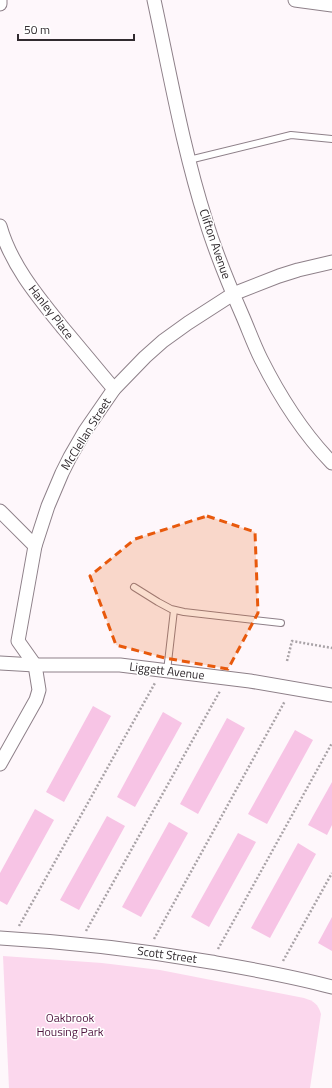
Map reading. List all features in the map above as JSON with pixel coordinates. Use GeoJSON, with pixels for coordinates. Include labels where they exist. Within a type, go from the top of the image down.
{"type":"FeatureCollection","features":[{"type":"Feature","properties":{"kind":"street","name":"Clifton Avenue"},"geometry":{"type":"LineString","coordinates":[[154,0],[189,160],[205,221],[219,260],[260,358],[296,420],[332,463]]}},
{"type":"Feature","properties":{"kind":"street"},"geometry":{"type":"LineString","coordinates":[[295,0],[332,5]]}},
{"type":"Feature","properties":{"kind":"street","name":"Hanley Place"},"geometry":{"type":"LineString","coordinates":[[0,226],[12,256],[24,277],[42,302],[114,390]]}},
{"type":"Feature","properties":{"kind":"street","name":"McClellan Street"},"geometry":{"type":"LineString","coordinates":[[0,764],[36,700],[39,690],[35,665],[18,641],[35,546],[48,506],[62,473],[85,431],[114,390],[145,357],[163,341],[188,323],[233,294],[292,272],[332,262]]}},
{"type":"Feature","properties":{"kind":"street"},"geometry":{"type":"LineString","coordinates":[[0,511],[35,546]]}},
{"type":"Feature","properties":{"kind":"street","name":"Liggett Avenue"},"geometry":{"type":"LineString","coordinates":[[0,663],[35,665],[120,665],[227,678],[332,695]]}},
{"type":"Feature","properties":{"kind":"street","name":"Scott Street"},"geometry":{"type":"LineString","coordinates":[[6,938],[148,952],[308,980],[332,987]]}},
{"type":"Feature","properties":{"kind":"lane"},"geometry":{"type":"LineString","coordinates":[[189,160],[290,135],[332,139]]}},
{"type":"Feature","properties":{"kind":"lane"},"geometry":{"type":"LineString","coordinates":[[134,588],[174,610],[281,623]]}},
{"type":"Feature","properties":{"kind":"lane"},"geometry":{"type":"LineString","coordinates":[[164,670],[174,610]]}},
{"type":"Feature","properties":{"kind":"path"},"geometry":{"type":"LineString","coordinates":[[287,661],[292,641],[332,648]]}},
{"type":"Feature","properties":{"kind":"path"},"geometry":{"type":"LineString","coordinates":[[6,938],[164,670]]}},
{"type":"Feature","properties":{"kind":"path"},"geometry":{"type":"LineString","coordinates":[[79,944],[227,678]]}},
{"type":"Feature","properties":{"kind":"path"},"geometry":{"type":"LineString","coordinates":[[148,952],[292,688]]}},
{"type":"Feature","properties":{"kind":"path"},"geometry":{"type":"LineString","coordinates":[[211,962],[332,742]]}},
{"type":"Feature","properties":{"kind":"path"},"geometry":{"type":"LineString","coordinates":[[276,974],[332,873]]}},
{"type":"Feature","properties":{"kind":"highlighted area"},"geometry":{"type":"Polygon","coordinates":[[[207,516],[255,532],[258,613],[228,669],[165,658],[116,645],[90,576],[135,539],[207,516]]]}},
{"type":"Feature","properties":{"kind":"green space","name":"Oakbrook Housing Park"},"geometry":{"type":"Polygon","coordinates":[[[3,956],[102,963],[160,970],[310,1000],[317,1005],[321,1014],[310,1088],[9,1088],[3,956]]]}},
{"type":"Feature","properties":{"kind":"building"},"geometry":{"type":"Polygon","coordinates":[[[93,706],[111,716],[64,802],[46,792],[93,706]]]}},
{"type":"Feature","properties":{"kind":"building"},"geometry":{"type":"Polygon","coordinates":[[[163,712],[182,723],[135,807],[117,797],[163,712]]]}},
{"type":"Feature","properties":{"kind":"building"},"geometry":{"type":"Polygon","coordinates":[[[227,718],[245,728],[198,814],[180,804],[227,718]]]}},
{"type":"Feature","properties":{"kind":"building"},"geometry":{"type":"Polygon","coordinates":[[[295,730],[313,740],[267,824],[248,814],[295,730]]]}},
{"type":"Feature","properties":{"kind":"building"},"geometry":{"type":"Polygon","coordinates":[[[332,782],[332,825],[327,835],[308,825],[332,782]]]}},
{"type":"Feature","properties":{"kind":"building"},"geometry":{"type":"Polygon","coordinates":[[[35,809],[54,820],[7,905],[0,901],[0,873],[35,809]]]}},
{"type":"Feature","properties":{"kind":"building"},"geometry":{"type":"Polygon","coordinates":[[[107,816],[125,826],[79,910],[60,900],[107,816]]]}},
{"type":"Feature","properties":{"kind":"building"},"geometry":{"type":"Polygon","coordinates":[[[169,822],[188,833],[141,917],[122,907],[169,822]]]}},
{"type":"Feature","properties":{"kind":"building"},"geometry":{"type":"Polygon","coordinates":[[[238,833],[256,842],[209,927],[191,917],[238,833]]]}},
{"type":"Feature","properties":{"kind":"building"},"geometry":{"type":"Polygon","coordinates":[[[298,843],[316,854],[270,938],[251,928],[298,843]]]}},
{"type":"Feature","properties":{"kind":"building"},"geometry":{"type":"Polygon","coordinates":[[[332,917],[332,951],[318,943],[332,917]]]}}]}
